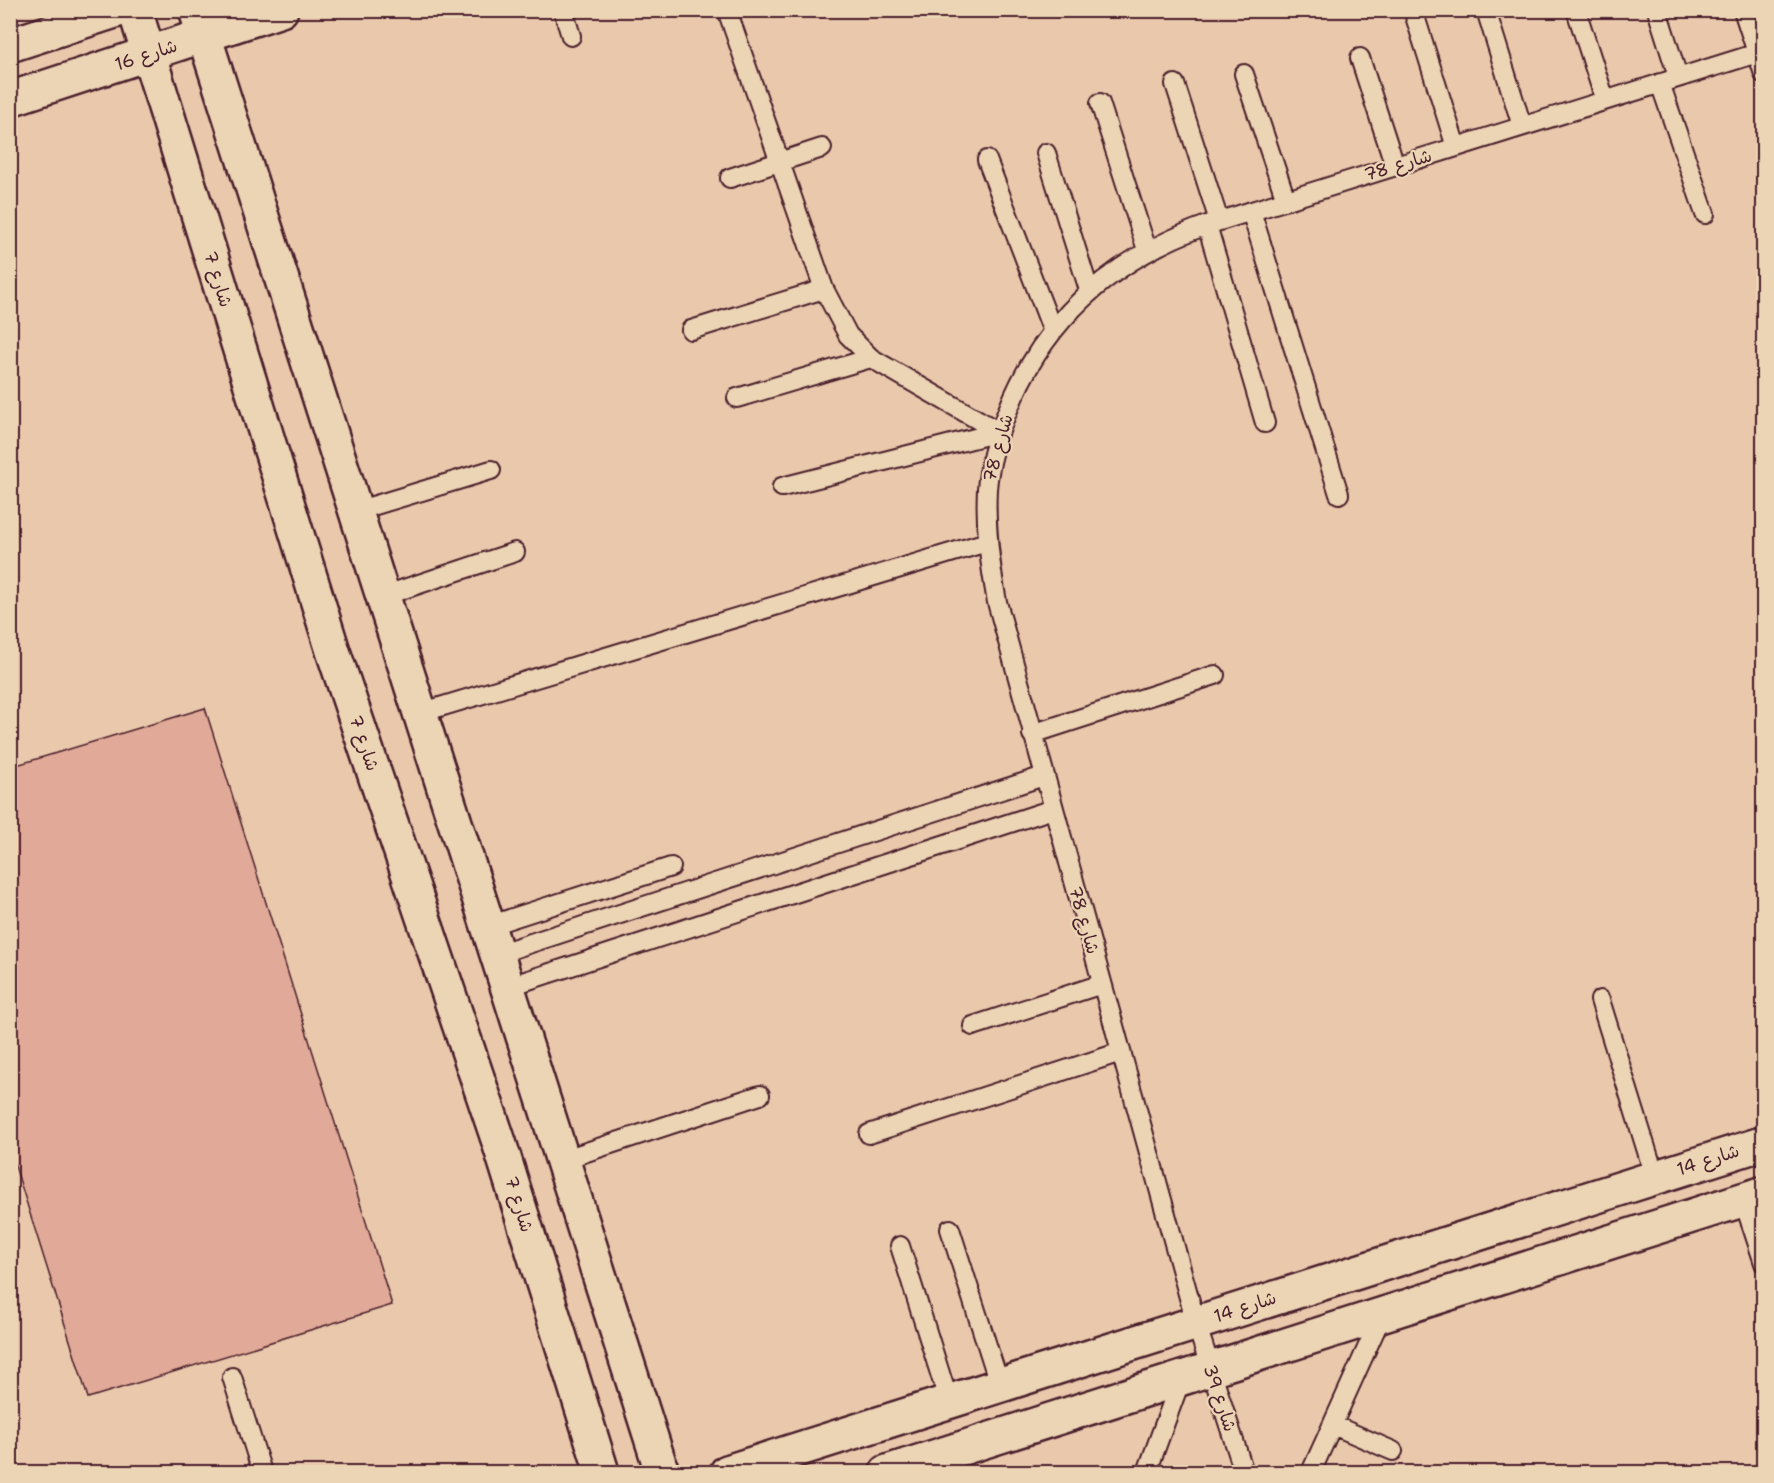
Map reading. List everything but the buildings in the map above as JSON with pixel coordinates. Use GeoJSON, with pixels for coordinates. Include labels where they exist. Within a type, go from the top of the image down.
{"type":"FeatureCollection","features":[{"type":"Feature","properties":{"kind":"street"},"geometry":{"type":"LineString","coordinates":[[10,45],[118,10]]}},
{"type":"Feature","properties":{"kind":"street","name":"شارع 7"},"geometry":{"type":"LineString","coordinates":[[135,10],[333,651],[499,1142],[602,1473]]}},
{"type":"Feature","properties":{"kind":"street","name":"شارع 16"},"geometry":{"type":"LineString","coordinates":[[10,99],[148,54],[200,23],[281,10]]}},
{"type":"Feature","properties":{"kind":"street"},"geometry":{"type":"LineString","coordinates":[[200,23],[662,1473]]}},
{"type":"Feature","properties":{"kind":"street","name":"شارع 14"},"geometry":{"type":"LineString","coordinates":[[727,1473],[1764,1143]]}},
{"type":"Feature","properties":{"kind":"street"},"geometry":{"type":"LineString","coordinates":[[887,1473],[1753,1196]]}},
{"type":"Feature","properties":{"kind":"lane"},"geometry":{"type":"LineString","coordinates":[[563,10],[571,36]]}},
{"type":"Feature","properties":{"kind":"lane"},"geometry":{"type":"LineString","coordinates":[[727,10],[824,289],[848,335],[871,358],[999,432]]}},
{"type":"Feature","properties":{"kind":"lane"},"geometry":{"type":"LineString","coordinates":[[1413,10],[1456,147]]}},
{"type":"Feature","properties":{"kind":"lane"},"geometry":{"type":"LineString","coordinates":[[1486,10],[1522,126]]}},
{"type":"Feature","properties":{"kind":"lane"},"geometry":{"type":"LineString","coordinates":[[1576,10],[1605,100]]}},
{"type":"Feature","properties":{"kind":"lane"},"geometry":{"type":"LineString","coordinates":[[1657,10],[1678,77]]}},
{"type":"Feature","properties":{"kind":"lane"},"geometry":{"type":"LineString","coordinates":[[1743,10],[1760,52],[1764,74]]}},
{"type":"Feature","properties":{"kind":"lane","name":"شارع 78"},"geometry":{"type":"LineString","coordinates":[[1196,1323],[997,602],[987,542],[987,487],[999,432],[1020,378],[1052,329],[1089,290],[1147,250],[1213,223],[1760,52]]}},
{"type":"Feature","properties":{"kind":"lane"},"geometry":{"type":"LineString","coordinates":[[1360,58],[1395,166]]}},
{"type":"Feature","properties":{"kind":"lane"},"geometry":{"type":"LineString","coordinates":[[1244,74],[1286,200]]}},
{"type":"Feature","properties":{"kind":"lane"},"geometry":{"type":"LineString","coordinates":[[1660,83],[1705,214]]}},
{"type":"Feature","properties":{"kind":"lane"},"geometry":{"type":"LineString","coordinates":[[1175,84],[1265,423]]}},
{"type":"Feature","properties":{"kind":"lane"},"geometry":{"type":"LineString","coordinates":[[1100,103],[1147,250]]}},
{"type":"Feature","properties":{"kind":"lane"},"geometry":{"type":"LineString","coordinates":[[730,178],[822,148]]}},
{"type":"Feature","properties":{"kind":"lane"},"geometry":{"type":"LineString","coordinates":[[1046,153],[1089,290]]}},
{"type":"Feature","properties":{"kind":"lane"},"geometry":{"type":"LineString","coordinates":[[987,160],[1052,329]]}},
{"type":"Feature","properties":{"kind":"lane"},"geometry":{"type":"LineString","coordinates":[[1251,211],[1339,495]]}},
{"type":"Feature","properties":{"kind":"lane"},"geometry":{"type":"LineString","coordinates":[[691,330],[824,289]]}},
{"type":"Feature","properties":{"kind":"lane"},"geometry":{"type":"LineString","coordinates":[[737,398],[871,358]]}},
{"type":"Feature","properties":{"kind":"lane"},"geometry":{"type":"LineString","coordinates":[[782,487],[999,432]]}},
{"type":"Feature","properties":{"kind":"lane"},"geometry":{"type":"LineString","coordinates":[[356,511],[491,470]]}},
{"type":"Feature","properties":{"kind":"lane"},"geometry":{"type":"LineString","coordinates":[[420,712],[987,542]]}},
{"type":"Feature","properties":{"kind":"lane"},"geometry":{"type":"LineString","coordinates":[[383,596],[515,552]]}},
{"type":"Feature","properties":{"kind":"lane"},"geometry":{"type":"LineString","coordinates":[[1032,734],[1215,675]]}},
{"type":"Feature","properties":{"kind":"lane"},"geometry":{"type":"LineString","coordinates":[[492,940],[1044,776]]}},
{"type":"Feature","properties":{"kind":"lane"},"geometry":{"type":"LineString","coordinates":[[507,987],[1053,809]]}},
{"type":"Feature","properties":{"kind":"lane"},"geometry":{"type":"LineString","coordinates":[[492,940],[671,867]]}},
{"type":"Feature","properties":{"kind":"lane"},"geometry":{"type":"LineString","coordinates":[[973,1026],[1102,984]]}},
{"type":"Feature","properties":{"kind":"lane"},"geometry":{"type":"LineString","coordinates":[[1600,1000],[1655,1177]]}},
{"type":"Feature","properties":{"kind":"lane"},"geometry":{"type":"LineString","coordinates":[[869,1134],[1121,1052]]}},
{"type":"Feature","properties":{"kind":"lane"},"geometry":{"type":"LineString","coordinates":[[562,1160],[760,1095]]}},
{"type":"Feature","properties":{"kind":"lane"},"geometry":{"type":"LineString","coordinates":[[1753,1196],[1764,1263]]}},
{"type":"Feature","properties":{"kind":"lane"},"geometry":{"type":"LineString","coordinates":[[950,1229],[1000,1386]]}},
{"type":"Feature","properties":{"kind":"lane"},"geometry":{"type":"LineString","coordinates":[[900,1246],[948,1402]]}},
{"type":"Feature","properties":{"kind":"lane"},"geometry":{"type":"LineString","coordinates":[[1311,1473],[1382,1315]]}},
{"type":"Feature","properties":{"kind":"lane","name":"شارع 39"},"geometry":{"type":"LineString","coordinates":[[1196,1323],[1245,1473]]}},
{"type":"Feature","properties":{"kind":"lane"},"geometry":{"type":"LineString","coordinates":[[232,1377],[262,1473]]}},
{"type":"Feature","properties":{"kind":"lane"},"geometry":{"type":"LineString","coordinates":[[1147,1473],[1181,1379]]}},
{"type":"Feature","properties":{"kind":"lane"},"geometry":{"type":"LineString","coordinates":[[1333,1425],[1393,1451]]}},
{"type":"Feature","properties":{"kind":"shaded area"},"geometry":{"type":"Polygon","coordinates":[[[10,11],[1763,11],[1763,1472],[11,1472],[10,11]]]}}]}
